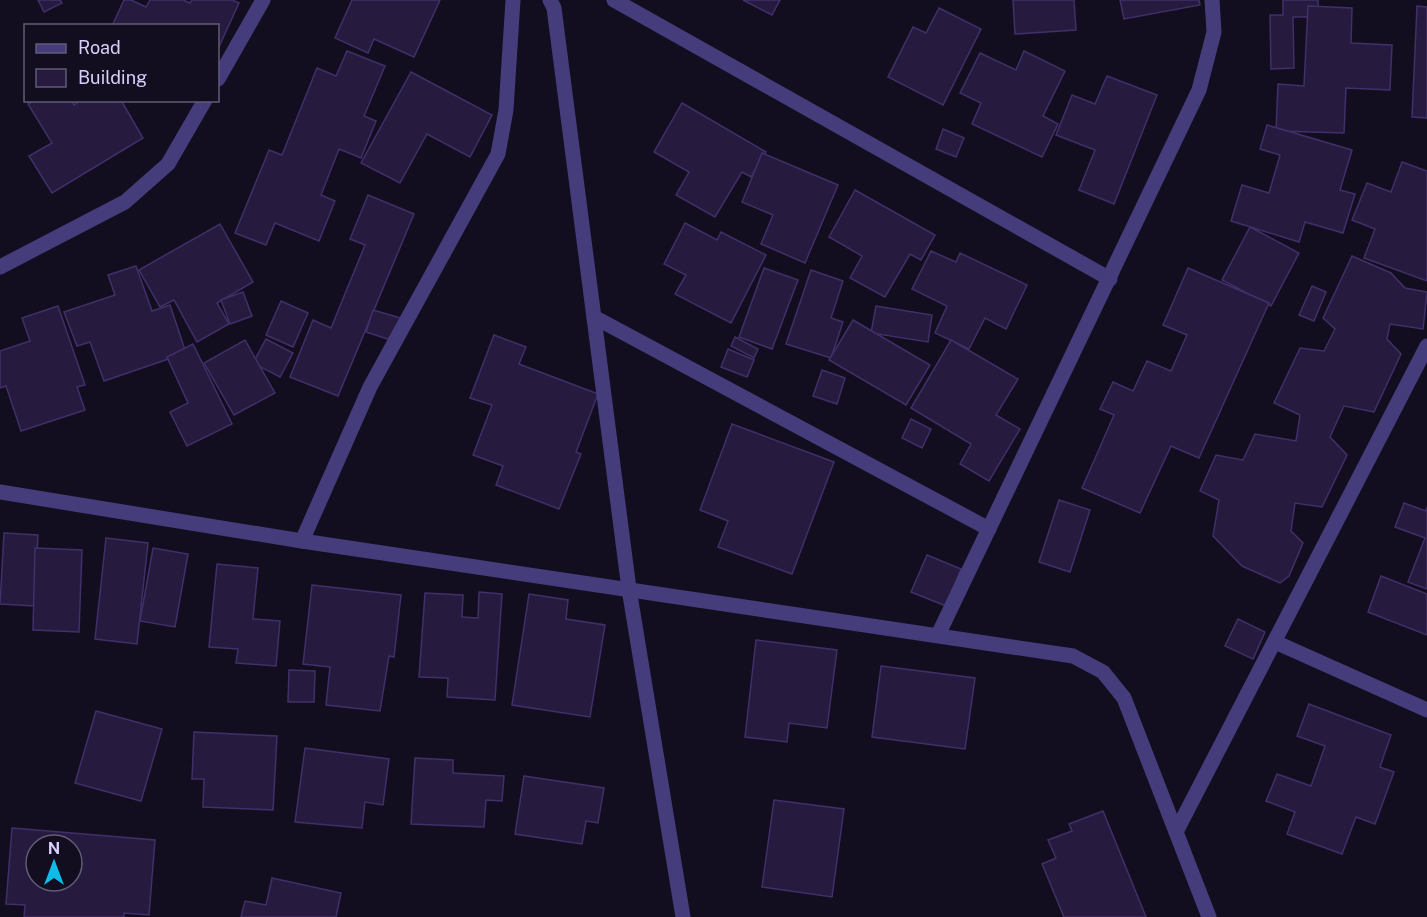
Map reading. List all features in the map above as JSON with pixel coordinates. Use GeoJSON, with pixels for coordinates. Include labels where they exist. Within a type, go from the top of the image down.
{"type":"FeatureCollection","features":[{"type":"Feature","properties":{"kind":"street"},"geometry":{"type":"LineString","coordinates":[[219,77],[263,0]]}},
{"type":"Feature","properties":{"kind":"street"},"geometry":{"type":"LineString","coordinates":[[302,541],[370,387],[498,154],[506,110],[513,0]]}},
{"type":"Feature","properties":{"kind":"street"},"geometry":{"type":"LineString","coordinates":[[550,0],[554,8],[629,589],[683,917]]}},
{"type":"Feature","properties":{"kind":"street"},"geometry":{"type":"LineString","coordinates":[[614,0],[1110,279]]}},
{"type":"Feature","properties":{"kind":"street"},"geometry":{"type":"LineString","coordinates":[[938,635],[1199,90],[1214,32],[1212,0]]}},
{"type":"Feature","properties":{"kind":"street"},"geometry":{"type":"LineString","coordinates":[[0,267],[125,202],[168,164],[204,102]]}},
{"type":"Feature","properties":{"kind":"street"},"geometry":{"type":"LineString","coordinates":[[594,317],[989,529]]}},
{"type":"Feature","properties":{"kind":"street"},"geometry":{"type":"LineString","coordinates":[[1176,832],[1427,346]]}},
{"type":"Feature","properties":{"kind":"street"},"geometry":{"type":"LineString","coordinates":[[0,492],[302,541],[1073,656],[1103,672],[1124,698],[1209,917]]}},
{"type":"Feature","properties":{"kind":"street"},"geometry":{"type":"LineString","coordinates":[[1275,642],[1427,710]]}},
{"type":"Feature","properties":{"kind":"building"},"geometry":{"type":"Polygon","coordinates":[[[38,0],[60,0],[62,3],[44,12],[38,0]]]}},
{"type":"Feature","properties":{"kind":"building"},"geometry":{"type":"Polygon","coordinates":[[[124,0],[131,0],[146,7],[150,0],[183,0],[190,3],[192,0],[232,0],[239,3],[219,47],[219,24],[113,24],[124,0]]]}},
{"type":"Feature","properties":{"kind":"building"},"geometry":{"type":"Polygon","coordinates":[[[352,0],[440,0],[414,57],[374,39],[368,53],[335,38],[352,0]]]}},
{"type":"Feature","properties":{"kind":"building"},"geometry":{"type":"Polygon","coordinates":[[[743,0],[780,0],[772,15],[743,0]]]}},
{"type":"Feature","properties":{"kind":"building"},"geometry":{"type":"Polygon","coordinates":[[[1013,0],[1074,0],[1076,30],[1015,34],[1013,0]]]}},
{"type":"Feature","properties":{"kind":"building"},"geometry":{"type":"Polygon","coordinates":[[[1120,0],[1199,0],[1200,5],[1124,19],[1120,0]]]}},
{"type":"Feature","properties":{"kind":"building"},"geometry":{"type":"Polygon","coordinates":[[[1283,0],[1318,0],[1319,17],[1293,17],[1294,68],[1271,69],[1270,15],[1283,15],[1283,0]]]}},
{"type":"Feature","properties":{"kind":"building"},"geometry":{"type":"Polygon","coordinates":[[[1308,6],[1352,8],[1351,43],[1392,45],[1390,90],[1346,88],[1344,133],[1276,131],[1278,84],[1304,86],[1308,6]]]}},
{"type":"Feature","properties":{"kind":"building"},"geometry":{"type":"Polygon","coordinates":[[[1417,6],[1427,7],[1427,118],[1412,117],[1417,6]]]}},
{"type":"Feature","properties":{"kind":"building"},"geometry":{"type":"Polygon","coordinates":[[[939,8],[981,29],[943,105],[888,77],[913,27],[926,33],[939,8]]]}},
{"type":"Feature","properties":{"kind":"building"},"geometry":{"type":"Polygon","coordinates":[[[347,51],[385,66],[364,116],[376,121],[361,158],[339,149],[321,195],[335,201],[319,241],[275,223],[266,245],[235,233],[269,150],[282,155],[317,68],[336,76],[347,51]]]}},
{"type":"Feature","properties":{"kind":"building"},"geometry":{"type":"Polygon","coordinates":[[[1024,51],[1065,71],[1043,116],[1058,124],[1042,157],[972,124],[981,103],[960,93],[980,53],[1016,70],[1024,51]]]}},
{"type":"Feature","properties":{"kind":"building"},"geometry":{"type":"Polygon","coordinates":[[[411,72],[492,115],[470,157],[427,134],[400,183],[361,163],[411,72]]]}},
{"type":"Feature","properties":{"kind":"building"},"geometry":{"type":"Polygon","coordinates":[[[1107,76],[1157,95],[1114,204],[1079,190],[1095,150],[1056,135],[1072,95],[1095,104],[1107,76]]]}},
{"type":"Feature","properties":{"kind":"building"},"geometry":{"type":"Polygon","coordinates":[[[32,102],[73,102],[74,105],[78,102],[122,102],[143,138],[52,193],[29,156],[52,143],[28,104],[32,102]]]}},
{"type":"Feature","properties":{"kind":"building"},"geometry":{"type":"Polygon","coordinates":[[[682,103],[766,152],[751,177],[742,172],[715,217],[676,195],[689,172],[654,152],[682,103]]]}},
{"type":"Feature","properties":{"kind":"building"},"geometry":{"type":"Polygon","coordinates":[[[1267,125],[1352,150],[1340,190],[1355,194],[1343,233],[1305,222],[1299,242],[1231,221],[1242,185],[1269,193],[1280,155],[1260,149],[1267,125]]]}},
{"type":"Feature","properties":{"kind":"building"},"geometry":{"type":"Polygon","coordinates":[[[943,129],[964,138],[956,157],[936,149],[943,129]]]}},
{"type":"Feature","properties":{"kind":"building"},"geometry":{"type":"Polygon","coordinates":[[[762,153],[838,185],[805,263],[761,244],[773,215],[742,202],[762,153]]]}},
{"type":"Feature","properties":{"kind":"building"},"geometry":{"type":"Polygon","coordinates":[[[1402,162],[1427,171],[1427,281],[1364,258],[1375,229],[1352,220],[1367,183],[1391,192],[1402,162]]]}},
{"type":"Feature","properties":{"kind":"building"},"geometry":{"type":"Polygon","coordinates":[[[855,190],[935,235],[921,260],[910,254],[885,297],[850,278],[862,256],[829,237],[855,190]]]}},
{"type":"Feature","properties":{"kind":"building"},"geometry":{"type":"Polygon","coordinates":[[[368,195],[414,214],[338,396],[290,377],[313,320],[331,328],[365,245],[350,239],[368,195]]]}},
{"type":"Feature","properties":{"kind":"building"},"geometry":{"type":"Polygon","coordinates":[[[685,223],[717,240],[721,232],[766,255],[731,323],[675,294],[686,275],[664,264],[685,223]]]}},
{"type":"Feature","properties":{"kind":"building"},"geometry":{"type":"Polygon","coordinates":[[[220,224],[253,282],[217,303],[229,324],[197,342],[174,300],[160,307],[139,270],[220,224]]]}},
{"type":"Feature","properties":{"kind":"building"},"geometry":{"type":"Polygon","coordinates":[[[1250,227],[1299,253],[1271,306],[1222,280],[1250,227]]]}},
{"type":"Feature","properties":{"kind":"building"},"geometry":{"type":"Polygon","coordinates":[[[931,251],[956,262],[960,253],[1027,285],[1006,329],[985,318],[969,349],[935,333],[947,306],[912,289],[931,251]]]}},
{"type":"Feature","properties":{"kind":"building"},"geometry":{"type":"Polygon","coordinates":[[[1352,256],[1391,273],[1405,288],[1427,292],[1423,329],[1390,324],[1387,339],[1401,354],[1374,412],[1344,406],[1330,437],[1347,455],[1322,507],[1295,503],[1291,531],[1303,543],[1289,576],[1280,583],[1242,566],[1213,536],[1219,500],[1200,491],[1216,455],[1243,460],[1255,434],[1296,441],[1300,415],[1274,403],[1300,348],[1324,351],[1335,329],[1323,318],[1352,256]]]}},
{"type":"Feature","properties":{"kind":"building"},"geometry":{"type":"Polygon","coordinates":[[[136,266],[152,311],[170,305],[186,353],[104,381],[90,342],[77,346],[64,312],[115,295],[108,275],[136,266]]]}},
{"type":"Feature","properties":{"kind":"building"},"geometry":{"type":"Polygon","coordinates":[[[764,268],[798,280],[772,349],[739,337],[764,268]]]}},
{"type":"Feature","properties":{"kind":"building"},"geometry":{"type":"Polygon","coordinates":[[[1188,268],[1269,303],[1199,458],[1171,446],[1140,513],[1082,488],[1114,415],[1100,409],[1113,382],[1133,391],[1147,361],[1171,371],[1187,335],[1163,325],[1188,268]]]}},
{"type":"Feature","properties":{"kind":"building"},"geometry":{"type":"Polygon","coordinates":[[[811,270],[843,281],[831,318],[843,322],[831,358],[786,344],[811,270]]]}},
{"type":"Feature","properties":{"kind":"building"},"geometry":{"type":"Polygon","coordinates":[[[1312,286],[1326,292],[1314,321],[1299,315],[1312,286]]]}},
{"type":"Feature","properties":{"kind":"building"},"geometry":{"type":"Polygon","coordinates":[[[243,292],[252,316],[230,324],[221,300],[243,292]]]}},
{"type":"Feature","properties":{"kind":"building"},"geometry":{"type":"Polygon","coordinates":[[[281,301],[308,313],[293,347],[266,335],[281,301]]]}},
{"type":"Feature","properties":{"kind":"building"},"geometry":{"type":"Polygon","coordinates":[[[58,306],[85,385],[77,387],[85,410],[21,431],[6,386],[0,388],[0,351],[30,341],[22,318],[58,306]]]}},
{"type":"Feature","properties":{"kind":"building"},"geometry":{"type":"Polygon","coordinates":[[[876,306],[932,315],[928,342],[871,333],[876,306]]]}},
{"type":"Feature","properties":{"kind":"building"},"geometry":{"type":"Polygon","coordinates":[[[373,310],[404,319],[397,342],[366,332],[373,310]]]}},
{"type":"Feature","properties":{"kind":"building"},"geometry":{"type":"Polygon","coordinates":[[[853,320],[930,365],[906,405],[829,360],[853,320]]]}},
{"type":"Feature","properties":{"kind":"building"},"geometry":{"type":"Polygon","coordinates":[[[494,335],[526,347],[519,364],[598,394],[576,452],[581,454],[559,509],[496,485],[503,466],[473,455],[492,405],[470,398],[494,335]]]}},
{"type":"Feature","properties":{"kind":"building"},"geometry":{"type":"Polygon","coordinates":[[[735,337],[758,349],[754,358],[731,346],[735,337]]]}},
{"type":"Feature","properties":{"kind":"building"},"geometry":{"type":"Polygon","coordinates":[[[266,339],[293,353],[280,377],[253,363],[266,339]]]}},
{"type":"Feature","properties":{"kind":"building"},"geometry":{"type":"Polygon","coordinates":[[[245,340],[275,393],[234,415],[204,363],[245,340]]]}},
{"type":"Feature","properties":{"kind":"building"},"geometry":{"type":"Polygon","coordinates":[[[951,340],[1018,379],[996,415],[1020,429],[989,481],[960,464],[971,444],[911,408],[951,340]]]}},
{"type":"Feature","properties":{"kind":"building"},"geometry":{"type":"Polygon","coordinates":[[[193,344],[232,424],[187,446],[170,412],[188,403],[167,357],[193,344]]]}},
{"type":"Feature","properties":{"kind":"building"},"geometry":{"type":"Polygon","coordinates":[[[728,349],[754,360],[747,377],[721,367],[728,349]]]}},
{"type":"Feature","properties":{"kind":"building"},"geometry":{"type":"Polygon","coordinates":[[[822,370],[845,378],[837,404],[813,396],[822,370]]]}},
{"type":"Feature","properties":{"kind":"building"},"geometry":{"type":"Polygon","coordinates":[[[911,419],[931,429],[922,448],[902,438],[911,419]]]}},
{"type":"Feature","properties":{"kind":"building"},"geometry":{"type":"Polygon","coordinates":[[[732,424],[834,462],[792,574],[718,547],[728,521],[700,510],[732,424]]]}},
{"type":"Feature","properties":{"kind":"building"},"geometry":{"type":"Polygon","coordinates":[[[1059,500],[1090,510],[1070,572],[1039,562],[1059,500]]]}},
{"type":"Feature","properties":{"kind":"building"},"geometry":{"type":"Polygon","coordinates":[[[1404,503],[1426,511],[1427,507],[1427,589],[1408,582],[1425,538],[1395,527],[1404,503]]]}},
{"type":"Feature","properties":{"kind":"building"},"geometry":{"type":"Polygon","coordinates":[[[4,533],[38,535],[34,606],[0,604],[4,533]]]}},
{"type":"Feature","properties":{"kind":"building"},"geometry":{"type":"Polygon","coordinates":[[[106,538],[148,543],[137,644],[95,639],[106,538]]]}},
{"type":"Feature","properties":{"kind":"building"},"geometry":{"type":"Polygon","coordinates":[[[35,548],[82,550],[79,632],[33,630],[35,548]]]}},
{"type":"Feature","properties":{"kind":"building"},"geometry":{"type":"Polygon","coordinates":[[[153,548],[188,554],[175,627],[140,621],[153,548]]]}},
{"type":"Feature","properties":{"kind":"building"},"geometry":{"type":"Polygon","coordinates":[[[927,555],[961,569],[946,606],[911,592],[927,555]]]}},
{"type":"Feature","properties":{"kind":"building"},"geometry":{"type":"Polygon","coordinates":[[[217,564],[258,568],[253,619],[280,621],[276,666],[236,663],[238,649],[209,647],[217,564]]]}},
{"type":"Feature","properties":{"kind":"building"},"geometry":{"type":"Polygon","coordinates":[[[1381,576],[1427,594],[1427,635],[1368,612],[1381,576]]]}},
{"type":"Feature","properties":{"kind":"building"},"geometry":{"type":"Polygon","coordinates":[[[312,585],[401,595],[394,657],[389,656],[380,711],[326,705],[330,667],[303,664],[312,585]]]}},
{"type":"Feature","properties":{"kind":"building"},"geometry":{"type":"Polygon","coordinates":[[[479,592],[502,594],[495,700],[447,697],[448,678],[419,677],[425,593],[463,595],[462,617],[478,618],[479,592]]]}},
{"type":"Feature","properties":{"kind":"building"},"geometry":{"type":"Polygon","coordinates":[[[529,594],[568,600],[566,619],[605,625],[590,717],[512,705],[529,594]]]}},
{"type":"Feature","properties":{"kind":"building"},"geometry":{"type":"Polygon","coordinates":[[[1238,619],[1265,632],[1253,659],[1225,646],[1238,619]]]}},
{"type":"Feature","properties":{"kind":"building"},"geometry":{"type":"Polygon","coordinates":[[[756,640],[837,650],[827,728],[789,723],[787,742],[745,737],[756,640]]]}},
{"type":"Feature","properties":{"kind":"building"},"geometry":{"type":"Polygon","coordinates":[[[881,666],[975,678],[965,749],[872,737],[881,666]]]}},
{"type":"Feature","properties":{"kind":"building"},"geometry":{"type":"Polygon","coordinates":[[[289,670],[315,671],[314,702],[288,702],[289,670]]]}},
{"type":"Feature","properties":{"kind":"building"},"geometry":{"type":"Polygon","coordinates":[[[1309,704],[1391,735],[1380,767],[1394,772],[1375,824],[1356,817],[1342,854],[1287,834],[1295,812],[1266,801],[1277,774],[1311,786],[1325,746],[1297,736],[1309,704]]]}},
{"type":"Feature","properties":{"kind":"building"},"geometry":{"type":"Polygon","coordinates":[[[96,711],[162,729],[141,801],[75,783],[96,711]]]}},
{"type":"Feature","properties":{"kind":"building"},"geometry":{"type":"Polygon","coordinates":[[[194,732],[277,736],[273,810],[203,807],[204,779],[192,779],[194,732]]]}},
{"type":"Feature","properties":{"kind":"building"},"geometry":{"type":"Polygon","coordinates":[[[305,748],[389,759],[383,805],[365,802],[362,828],[295,822],[305,748]]]}},
{"type":"Feature","properties":{"kind":"building"},"geometry":{"type":"Polygon","coordinates":[[[415,758],[453,760],[453,773],[504,776],[502,801],[486,800],[484,827],[411,824],[415,758]]]}},
{"type":"Feature","properties":{"kind":"building"},"geometry":{"type":"Polygon","coordinates":[[[524,776],[604,788],[598,823],[586,821],[582,844],[515,834],[524,776]]]}},
{"type":"Feature","properties":{"kind":"building"},"geometry":{"type":"Polygon","coordinates":[[[774,800],[844,809],[832,897],[762,887],[774,800]]]}},
{"type":"Feature","properties":{"kind":"building"},"geometry":{"type":"Polygon","coordinates":[[[1103,811],[1146,917],[1064,917],[1042,864],[1056,858],[1048,840],[1072,831],[1069,824],[1103,811]]]}},
{"type":"Feature","properties":{"kind":"building"},"geometry":{"type":"Polygon","coordinates":[[[12,828],[72,833],[24,833],[24,893],[84,893],[84,834],[155,840],[149,915],[124,913],[124,917],[24,917],[25,905],[6,904],[12,828]]]}},
{"type":"Feature","properties":{"kind":"building"},"geometry":{"type":"Polygon","coordinates":[[[272,878],[341,893],[336,917],[241,917],[245,901],[266,905],[272,878]]]}}]}
